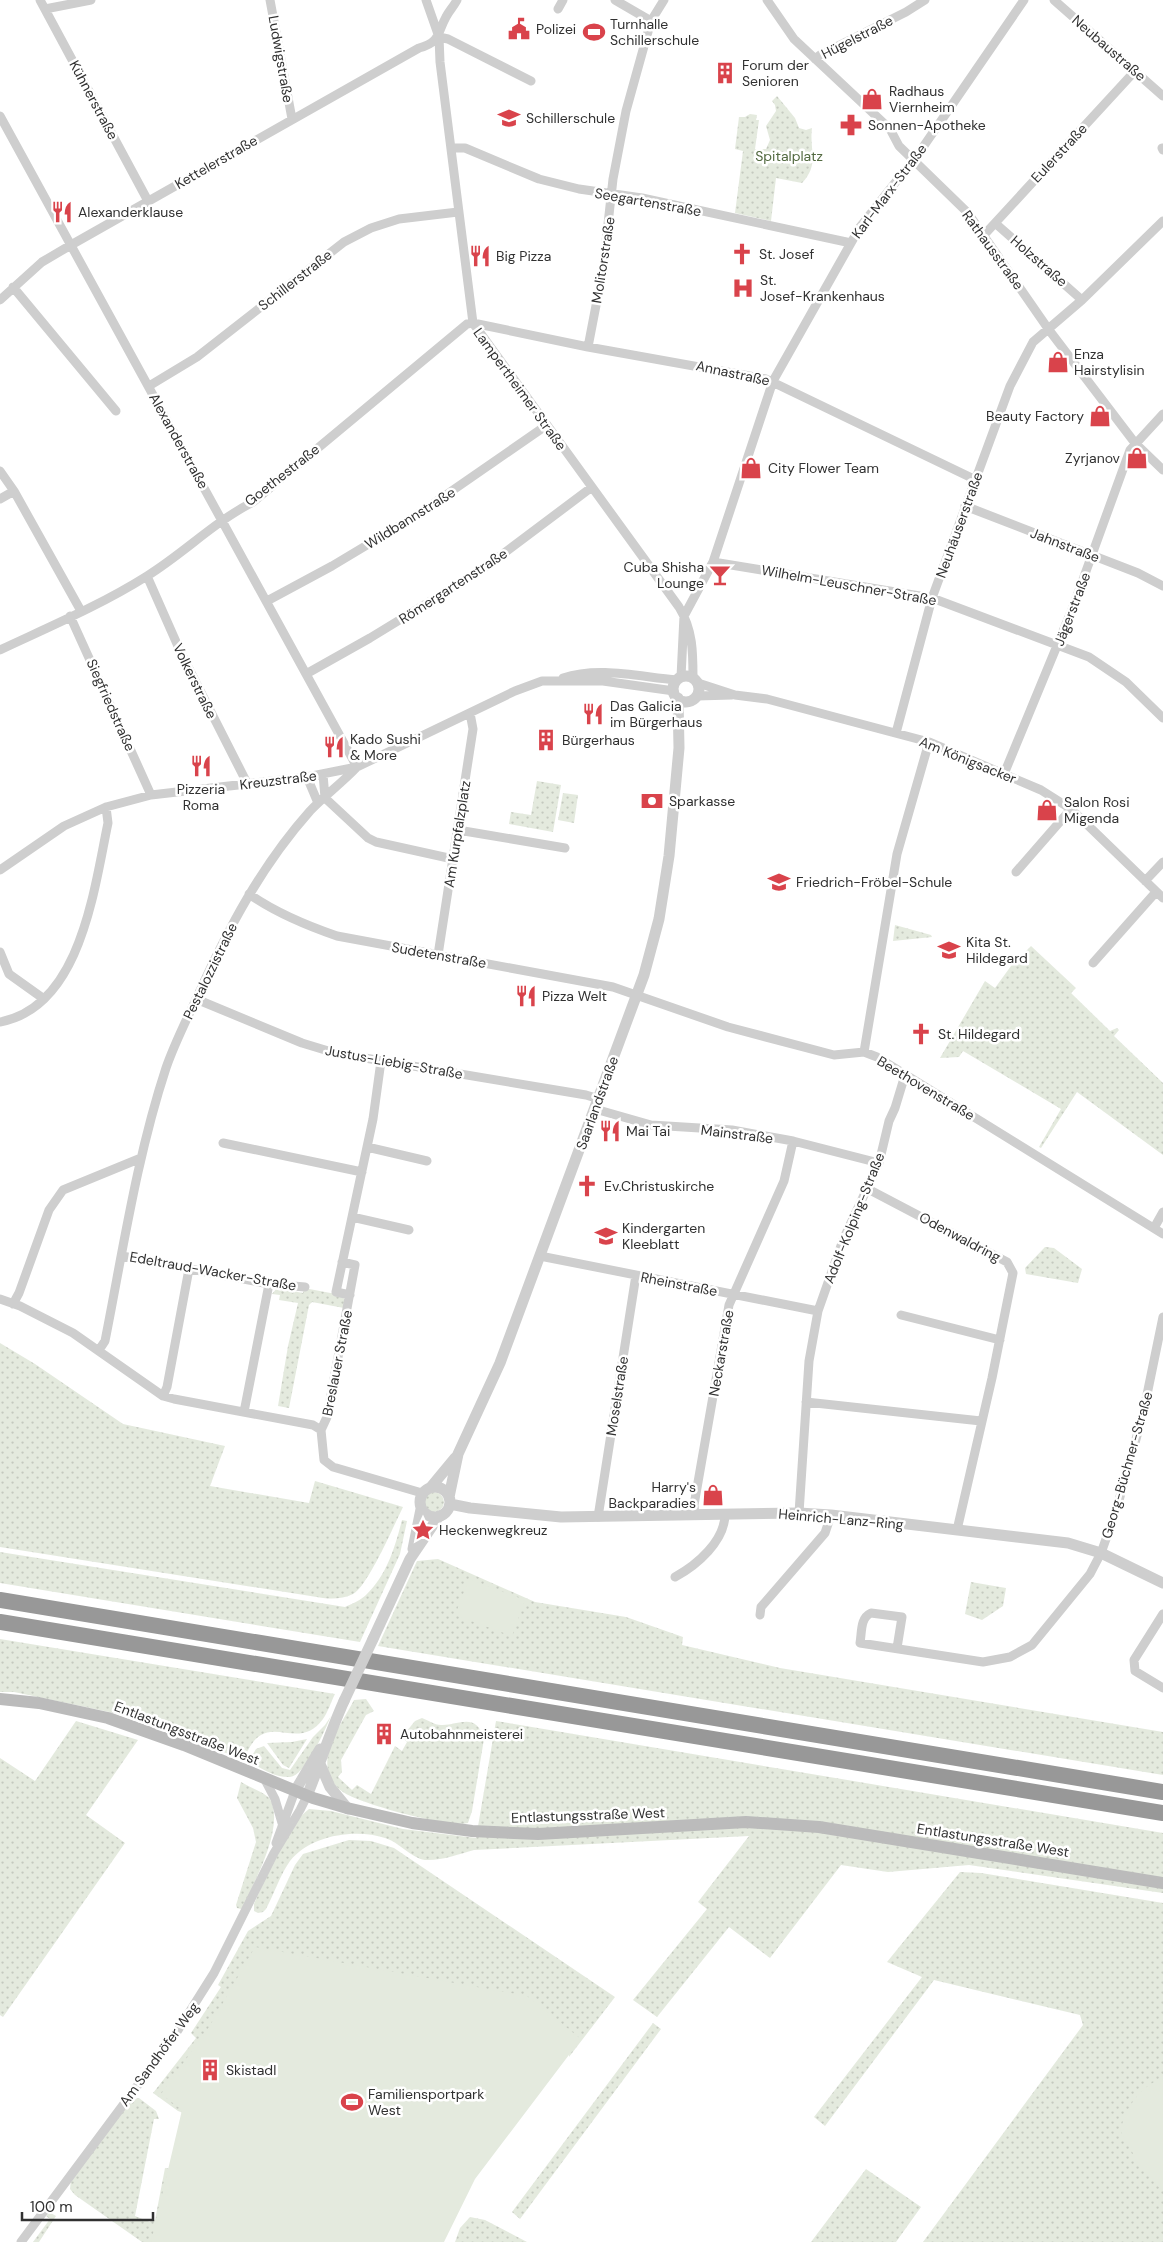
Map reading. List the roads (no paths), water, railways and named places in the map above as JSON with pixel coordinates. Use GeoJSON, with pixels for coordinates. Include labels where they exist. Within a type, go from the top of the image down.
{"type":"FeatureCollection","features":[{"type":"Feature","properties":{"kind":"highway"},"geometry":{"type":"LineString","coordinates":[[0,1600],[1163,1792]]}},
{"type":"Feature","properties":{"kind":"highway"},"geometry":{"type":"LineString","coordinates":[[0,1622],[1163,1812]]}},
{"type":"Feature","properties":{"kind":"main road","name":"Entlastungsstraße West"},"geometry":{"type":"LineString","coordinates":[[0,1699],[45,1704],[108,1718],[149,1731],[301,1793],[348,1809],[412,1823],[472,1831],[538,1834],[746,1822],[818,1827],[1163,1883]]}},
{"type":"Feature","properties":{"kind":"street","name":"Kühnerstraße"},"geometry":{"type":"LineString","coordinates":[[40,0],[148,201]]}},
{"type":"Feature","properties":{"kind":"street"},"geometry":{"type":"LineString","coordinates":[[45,9],[91,0]]}},
{"type":"Feature","properties":{"kind":"street","name":"Ludwigstraße"},"geometry":{"type":"LineString","coordinates":[[270,0],[292,119]]}},
{"type":"Feature","properties":{"kind":"street"},"geometry":{"type":"LineString","coordinates":[[426,0],[439,37]]}},
{"type":"Feature","properties":{"kind":"street"},"geometry":{"type":"LineString","coordinates":[[439,37],[446,17],[458,0]]}},
{"type":"Feature","properties":{"kind":"street"},"geometry":{"type":"LineString","coordinates":[[558,10],[563,0]]}},
{"type":"Feature","properties":{"kind":"street"},"geometry":{"type":"LineString","coordinates":[[615,0],[652,21]]}},
{"type":"Feature","properties":{"kind":"street","name":"Molitorstraße"},"geometry":{"type":"LineString","coordinates":[[588,347],[603,269],[613,179],[626,111],[652,21],[664,0]]}},
{"type":"Feature","properties":{"kind":"street","name":"Rathausstraße"},"geometry":{"type":"LineString","coordinates":[[767,0],[794,39],[890,128],[899,146],[968,213],[1049,330],[1135,443],[1163,470]]}},
{"type":"Feature","properties":{"kind":"street","name":"Hügelstraße"},"geometry":{"type":"LineString","coordinates":[[815,59],[906,12],[924,0]]}},
{"type":"Feature","properties":{"kind":"street","name":"Karl-Marx-Straße"},"geometry":{"type":"LineString","coordinates":[[684,616],[713,562],[773,381],[860,227],[913,159],[1024,0]]}},
{"type":"Feature","properties":{"kind":"street","name":"Neubaustraße"},"geometry":{"type":"LineString","coordinates":[[1054,0],[1162,93]]}},
{"type":"Feature","properties":{"kind":"street"},"geometry":{"type":"LineString","coordinates":[[439,37],[448,39],[531,82]]}},
{"type":"Feature","properties":{"kind":"street","name":"Kettelerstraße"},"geometry":{"type":"LineString","coordinates":[[0,300],[42,262],[292,119],[419,48],[429,45],[439,37]]}},
{"type":"Feature","properties":{"kind":"street","name":"Lampertheimer Straße"},"geometry":{"type":"LineString","coordinates":[[439,37],[450,148],[473,323],[684,616]]}},
{"type":"Feature","properties":{"kind":"street","name":"Eulerstraße"},"geometry":{"type":"LineString","coordinates":[[984,235],[1135,71]]}},
{"type":"Feature","properties":{"kind":"street","name":"Alexanderstraße"},"geometry":{"type":"LineString","coordinates":[[0,116],[357,767]]}},
{"type":"Feature","properties":{"kind":"street","name":"Seegartenstraße"},"geometry":{"type":"LineString","coordinates":[[450,148],[465,148],[539,179],[579,189],[642,198],[851,243]]}},
{"type":"Feature","properties":{"kind":"street","name":"Schillerstraße"},"geometry":{"type":"LineString","coordinates":[[149,386],[197,357],[344,242],[371,228],[399,219],[458,212]]}},
{"type":"Feature","properties":{"kind":"street"},"geometry":{"type":"LineString","coordinates":[[1049,330],[1163,221]]}},
{"type":"Feature","properties":{"kind":"street","name":"Holzstraße"},"geometry":{"type":"LineString","coordinates":[[995,223],[1082,300]]}},
{"type":"Feature","properties":{"kind":"street"},"geometry":{"type":"LineString","coordinates":[[14,287],[116,410]]}},
{"type":"Feature","properties":{"kind":"street","name":"Annastraße"},"geometry":{"type":"LineString","coordinates":[[473,323],[588,347],[686,363],[773,381],[976,480]]}},
{"type":"Feature","properties":{"kind":"street","name":"Goethestraße"},"geometry":{"type":"LineString","coordinates":[[0,650],[81,611],[147,576],[222,520],[253,502],[467,324],[473,323]]}},
{"type":"Feature","properties":{"kind":"street","name":"Neuhäuserstraße"},"geometry":{"type":"LineString","coordinates":[[896,733],[932,598],[1010,386],[1033,342],[1049,330]]}},
{"type":"Feature","properties":{"kind":"street","name":"Jägerstraße"},"geometry":{"type":"LineString","coordinates":[[1004,774],[1058,645],[1130,450],[1163,414]]}},
{"type":"Feature","properties":{"kind":"street","name":"Wildbannstraße"},"geometry":{"type":"LineString","coordinates":[[266,600],[339,561],[409,520],[547,425]]}},
{"type":"Feature","properties":{"kind":"street"},"geometry":{"type":"LineString","coordinates":[[0,471],[14,491],[81,611]]}},
{"type":"Feature","properties":{"kind":"street","name":"Römergartenstraße"},"geometry":{"type":"LineString","coordinates":[[306,674],[370,638],[483,569],[592,487]]}},
{"type":"Feature","properties":{"kind":"street"},"geometry":{"type":"LineString","coordinates":[[0,499],[14,491]]}},
{"type":"Feature","properties":{"kind":"street","name":"Jahnstraße"},"geometry":{"type":"LineString","coordinates":[[966,506],[1138,573],[1163,586]]}},
{"type":"Feature","properties":{"kind":"street","name":"Wilhelm-Leuschner-Straße"},"geometry":{"type":"LineString","coordinates":[[713,562],[932,598],[1089,657],[1126,682],[1163,718]]}},
{"type":"Feature","properties":{"kind":"street","name":"Volkerstraße"},"geometry":{"type":"LineString","coordinates":[[147,576],[181,653],[247,784]]}},
{"type":"Feature","properties":{"kind":"street","name":"Siegfriedstraße"},"geometry":{"type":"LineString","coordinates":[[70,616],[151,795]]}},
{"type":"Feature","properties":{"kind":"street"},"geometry":{"type":"LineString","coordinates":[[684,616],[690,630],[693,647],[682,701],[694,699]]}},
{"type":"Feature","properties":{"kind":"street","name":"Kreuzstraße"},"geometry":{"type":"LineString","coordinates":[[0,870],[64,826],[106,807],[151,795],[307,777],[357,767],[515,691],[542,682],[577,673],[603,672],[684,684]]}},
{"type":"Feature","properties":{"kind":"street","name":"Am Königsacker"},"geometry":{"type":"LineString","coordinates":[[684,684],[766,700],[929,742],[1041,790],[1071,809],[1160,895]]}},
{"type":"Feature","properties":{"kind":"street","name":"Saarlandstraße"},"geometry":{"type":"LineString","coordinates":[[449,1500],[458,1454],[500,1363],[637,995],[662,905],[676,795],[680,737],[684,684],[699,690],[680,737]]}},
{"type":"Feature","properties":{"kind":"street","name":"Am Königsacker"},"geometry":{"type":"LineString","coordinates":[[694,699],[735,695]]}},
{"type":"Feature","properties":{"kind":"street","name":"Am Kurpfalzplatz"},"geometry":{"type":"LineString","coordinates":[[438,955],[473,729],[470,713]]}},
{"type":"Feature","properties":{"kind":"street"},"geometry":{"type":"LineString","coordinates":[[864,1052],[897,854],[929,742]]}},
{"type":"Feature","properties":{"kind":"street","name":"Pestalozzistraße"},"geometry":{"type":"LineString","coordinates":[[99,1350],[105,1341],[141,1158],[166,1067],[178,1034],[220,946],[249,894],[289,837],[357,767]]}},
{"type":"Feature","properties":{"kind":"street"},"geometry":{"type":"LineString","coordinates":[[322,801],[323,774]]}},
{"type":"Feature","properties":{"kind":"street"},"geometry":{"type":"LineString","coordinates":[[307,777],[322,801],[368,838],[376,842],[453,859]]}},
{"type":"Feature","properties":{"kind":"street"},"geometry":{"type":"LineString","coordinates":[[0,1022],[28,1011],[44,999],[71,960],[87,920],[108,823],[106,807]]}},
{"type":"Feature","properties":{"kind":"street"},"geometry":{"type":"LineString","coordinates":[[1016,872],[1071,809]]}},
{"type":"Feature","properties":{"kind":"street"},"geometry":{"type":"LineString","coordinates":[[458,830],[565,848]]}},
{"type":"Feature","properties":{"kind":"street"},"geometry":{"type":"LineString","coordinates":[[1145,881],[1163,862]]}},
{"type":"Feature","properties":{"kind":"street","name":"Sudetenstraße"},"geometry":{"type":"LineString","coordinates":[[249,894],[269,908],[307,926],[337,936],[624,989],[637,995]]}},
{"type":"Feature","properties":{"kind":"street"},"geometry":{"type":"LineString","coordinates":[[1093,963],[1160,895]]}},
{"type":"Feature","properties":{"kind":"street"},"geometry":{"type":"LineString","coordinates":[[0,952],[5,975],[44,999]]}},
{"type":"Feature","properties":{"kind":"street","name":"Beethovenstraße"},"geometry":{"type":"LineString","coordinates":[[637,995],[728,1027],[834,1055],[864,1052],[877,1057],[1163,1234]]}},
{"type":"Feature","properties":{"kind":"street","name":"Justus-Liebig-Straße"},"geometry":{"type":"LineString","coordinates":[[196,999],[302,1043],[335,1053],[586,1095],[597,1104]]}},
{"type":"Feature","properties":{"kind":"street","name":"Breslauer Straße"},"geometry":{"type":"LineString","coordinates":[[350,1295],[336,1292],[362,1172],[381,1061]]}},
{"type":"Feature","properties":{"kind":"street","name":"Adolf-Kolping-Straße"},"geometry":{"type":"LineString","coordinates":[[799,1513],[809,1361],[818,1311],[843,1240],[868,1189],[878,1163],[889,1121],[905,1075]]}},
{"type":"Feature","properties":{"kind":"street","name":"Mainstraße"},"geometry":{"type":"LineString","coordinates":[[597,1104],[651,1125],[732,1130],[792,1141],[878,1163]]}},
{"type":"Feature","properties":{"kind":"street","name":"Neckarstraße"},"geometry":{"type":"LineString","coordinates":[[694,1515],[694,1505],[729,1305],[784,1181],[792,1141]]}},
{"type":"Feature","properties":{"kind":"street"},"geometry":{"type":"LineString","coordinates":[[223,1143],[362,1172]]}},
{"type":"Feature","properties":{"kind":"street"},"geometry":{"type":"LineString","coordinates":[[367,1146],[427,1161]]}},
{"type":"Feature","properties":{"kind":"street"},"geometry":{"type":"LineString","coordinates":[[13,1304],[19,1293],[49,1210],[63,1190],[141,1158]]}},
{"type":"Feature","properties":{"kind":"street","name":"Odenwaldring"},"geometry":{"type":"LineString","coordinates":[[868,1189],[1007,1262],[1013,1273],[1000,1340],[957,1530]]}},
{"type":"Feature","properties":{"kind":"street"},"geometry":{"type":"LineString","coordinates":[[1154,1228],[1163,1212]]}},
{"type":"Feature","properties":{"kind":"street"},"geometry":{"type":"LineString","coordinates":[[352,1217],[409,1230]]}},
{"type":"Feature","properties":{"kind":"street","name":"Edeltraud-Wacker-Straße"},"geometry":{"type":"LineString","coordinates":[[122,1256],[269,1284],[305,1287]]}},
{"type":"Feature","properties":{"kind":"street","name":"Rheinstraße"},"geometry":{"type":"LineString","coordinates":[[540,1256],[818,1311]]}},
{"type":"Feature","properties":{"kind":"street","name":"Breslauer Straße"},"geometry":{"type":"LineString","coordinates":[[321,1430],[328,1417],[355,1265],[342,1262]]}},
{"type":"Feature","properties":{"kind":"street"},"geometry":{"type":"LineString","coordinates":[[163,1396],[167,1387],[189,1269]]}},
{"type":"Feature","properties":{"kind":"street","name":"Moselstraße"},"geometry":{"type":"LineString","coordinates":[[598,1517],[636,1275]]}},
{"type":"Feature","properties":{"kind":"street"},"geometry":{"type":"LineString","coordinates":[[244,1412],[269,1284]]}},
{"type":"Feature","properties":{"kind":"street"},"geometry":{"type":"LineString","coordinates":[[0,1298],[73,1333],[163,1396],[313,1425],[321,1430],[324,1460],[333,1467],[426,1490],[442,1488],[449,1500],[446,1512],[439,1516],[410,1559]]}},
{"type":"Feature","properties":{"kind":"street"},"geometry":{"type":"LineString","coordinates":[[901,1315],[1000,1340]]}},
{"type":"Feature","properties":{"kind":"street","name":"Georg-Büchner-Straße"},"geometry":{"type":"LineString","coordinates":[[897,1648],[902,1617],[871,1613],[866,1615],[860,1643],[984,1662],[1010,1657],[1032,1645],[1090,1574],[1101,1553],[1116,1511],[1136,1441],[1160,1344],[1163,1317]]}},
{"type":"Feature","properties":{"kind":"street"},"geometry":{"type":"LineString","coordinates":[[806,1402],[981,1421]]}},
{"type":"Feature","properties":{"kind":"street","name":"Saarlandstraße"},"geometry":{"type":"LineString","coordinates":[[426,1490],[458,1454]]}},
{"type":"Feature","properties":{"kind":"street"},"geometry":{"type":"LineString","coordinates":[[410,1559],[421,1509],[420,1500],[426,1490]]}},
{"type":"Feature","properties":{"kind":"street","name":"Heinrich-Lanz-Ring"},"geometry":{"type":"LineString","coordinates":[[449,1500],[470,1508],[548,1516],[598,1517],[799,1513],[831,1515],[1068,1543],[1101,1553],[1163,1583]]}},
{"type":"Feature","properties":{"kind":"street"},"geometry":{"type":"LineString","coordinates":[[421,1509],[429,1516],[439,1516]]}},
{"type":"Feature","properties":{"kind":"street"},"geometry":{"type":"LineString","coordinates":[[675,1577],[693,1567],[721,1533],[725,1525],[725,1514]]}},
{"type":"Feature","properties":{"kind":"street"},"geometry":{"type":"LineString","coordinates":[[760,1616],[762,1607],[825,1533],[831,1515]]}},
{"type":"Feature","properties":{"kind":"street","name":"Am Sandhöfer Weg"},"geometry":{"type":"LineString","coordinates":[[22,2242],[173,2038],[232,1941],[274,1853],[300,1810],[301,1793],[410,1559]]}},
{"type":"Feature","properties":{"kind":"street"},"geometry":{"type":"LineString","coordinates":[[1163,1614],[1134,1660],[1135,1671],[1163,1688]]}},
{"type":"Feature","properties":{"kind":"street","name":"Am Sandhöfer Weg"},"geometry":{"type":"LineString","coordinates":[[274,1853],[282,1823],[320,1764],[328,1737]]}},
{"type":"Feature","properties":{"kind":"street"},"geometry":{"type":"LineString","coordinates":[[320,1764],[330,1787],[348,1809]]}},
{"type":"Feature","properties":{"kind":"street"},"geometry":{"type":"LineString","coordinates":[[264,1778],[275,1799],[282,1823]]}},
{"type":"Feature","properties":{"kind":"place","name":"Polizei"},"geometry":{"type":"Point","coordinates":[519,29]}},
{"type":"Feature","properties":{"kind":"place","name":"Turnhalle Schillerschule"},"geometry":{"type":"Point","coordinates":[594,32]}},
{"type":"Feature","properties":{"kind":"place","name":"Forum der Senioren"},"geometry":{"type":"Point","coordinates":[725,73]}},
{"type":"Feature","properties":{"kind":"place","name":"Radhaus Viernheim"},"geometry":{"type":"Point","coordinates":[872,99]}},
{"type":"Feature","properties":{"kind":"place","name":"Schillerschule"},"geometry":{"type":"Point","coordinates":[509,118]}},
{"type":"Feature","properties":{"kind":"place","name":"Sonnen-Apotheke"},"geometry":{"type":"Point","coordinates":[851,125]}},
{"type":"Feature","properties":{"kind":"place","name":"Alexanderklause"},"geometry":{"type":"Point","coordinates":[62,212]}},
{"type":"Feature","properties":{"kind":"place","name":"St. Josef"},"geometry":{"type":"Point","coordinates":[742,254]}},
{"type":"Feature","properties":{"kind":"place","name":"Big Pizza"},"geometry":{"type":"Point","coordinates":[480,256]}},
{"type":"Feature","properties":{"kind":"place","name":"St. Josef-Krankenhaus"},"geometry":{"type":"Point","coordinates":[743,288]}},
{"type":"Feature","properties":{"kind":"place","name":"Enza Hairstylisin"},"geometry":{"type":"Point","coordinates":[1058,362]}},
{"type":"Feature","properties":{"kind":"place","name":"Beauty Factory"},"geometry":{"type":"Point","coordinates":[1100,416]}},
{"type":"Feature","properties":{"kind":"place","name":"Zyrjanov"},"geometry":{"type":"Point","coordinates":[1137,458]}},
{"type":"Feature","properties":{"kind":"place","name":"City Flower Team"},"geometry":{"type":"Point","coordinates":[751,468]}},
{"type":"Feature","properties":{"kind":"place","name":"Cuba Shisha Lounge"},"geometry":{"type":"Point","coordinates":[720,575]}},
{"type":"Feature","properties":{"kind":"place","name":"Das Galicia im Bürgerhaus"},"geometry":{"type":"Point","coordinates":[593,714]}},
{"type":"Feature","properties":{"kind":"place","name":"Bürgerhaus"},"geometry":{"type":"Point","coordinates":[546,740]}},
{"type":"Feature","properties":{"kind":"place","name":"Kado Sushi & More"},"geometry":{"type":"Point","coordinates":[334,747]}},
{"type":"Feature","properties":{"kind":"place","name":"Pizzeria Roma"},"geometry":{"type":"Point","coordinates":[201,766]}},
{"type":"Feature","properties":{"kind":"place","name":"Sparkasse"},"geometry":{"type":"Point","coordinates":[652,801]}},
{"type":"Feature","properties":{"kind":"place","name":"Salon Rosi Migenda"},"geometry":{"type":"Point","coordinates":[1047,810]}},
{"type":"Feature","properties":{"kind":"place","name":"Friedrich-Fröbel-Schule"},"geometry":{"type":"Point","coordinates":[779,882]}},
{"type":"Feature","properties":{"kind":"place","name":"Kita St. Hildegard"},"geometry":{"type":"Point","coordinates":[949,950]}},
{"type":"Feature","properties":{"kind":"place","name":"Pizza Welt"},"geometry":{"type":"Point","coordinates":[526,996]}},
{"type":"Feature","properties":{"kind":"place","name":"St. Hildegard"},"geometry":{"type":"Point","coordinates":[921,1034]}},
{"type":"Feature","properties":{"kind":"place","name":"Mai Tai"},"geometry":{"type":"Point","coordinates":[610,1131]}},
{"type":"Feature","properties":{"kind":"place","name":"Ev.Christuskirche"},"geometry":{"type":"Point","coordinates":[587,1186]}},
{"type":"Feature","properties":{"kind":"place","name":"Kindergarten Kleeblatt"},"geometry":{"type":"Point","coordinates":[606,1236]}},
{"type":"Feature","properties":{"kind":"place","name":"Harry's Backparadies"},"geometry":{"type":"Point","coordinates":[713,1495]}},
{"type":"Feature","properties":{"kind":"place","name":"Heckenwegkreuz"},"geometry":{"type":"Point","coordinates":[423,1530]}},
{"type":"Feature","properties":{"kind":"place","name":"Autobahnmeisterei"},"geometry":{"type":"Point","coordinates":[384,1734]}},
{"type":"Feature","properties":{"kind":"place","name":"Skistadl"},"geometry":{"type":"Point","coordinates":[210,2070]}},
{"type":"Feature","properties":{"kind":"place","name":"Familiensportpark West"},"geometry":{"type":"Point","coordinates":[352,2102]}},
{"type":"Feature","properties":{"kind":"park label","name":"Spitalplatz"},"geometry":{"type":"Point","coordinates":[789,156]}}]}
